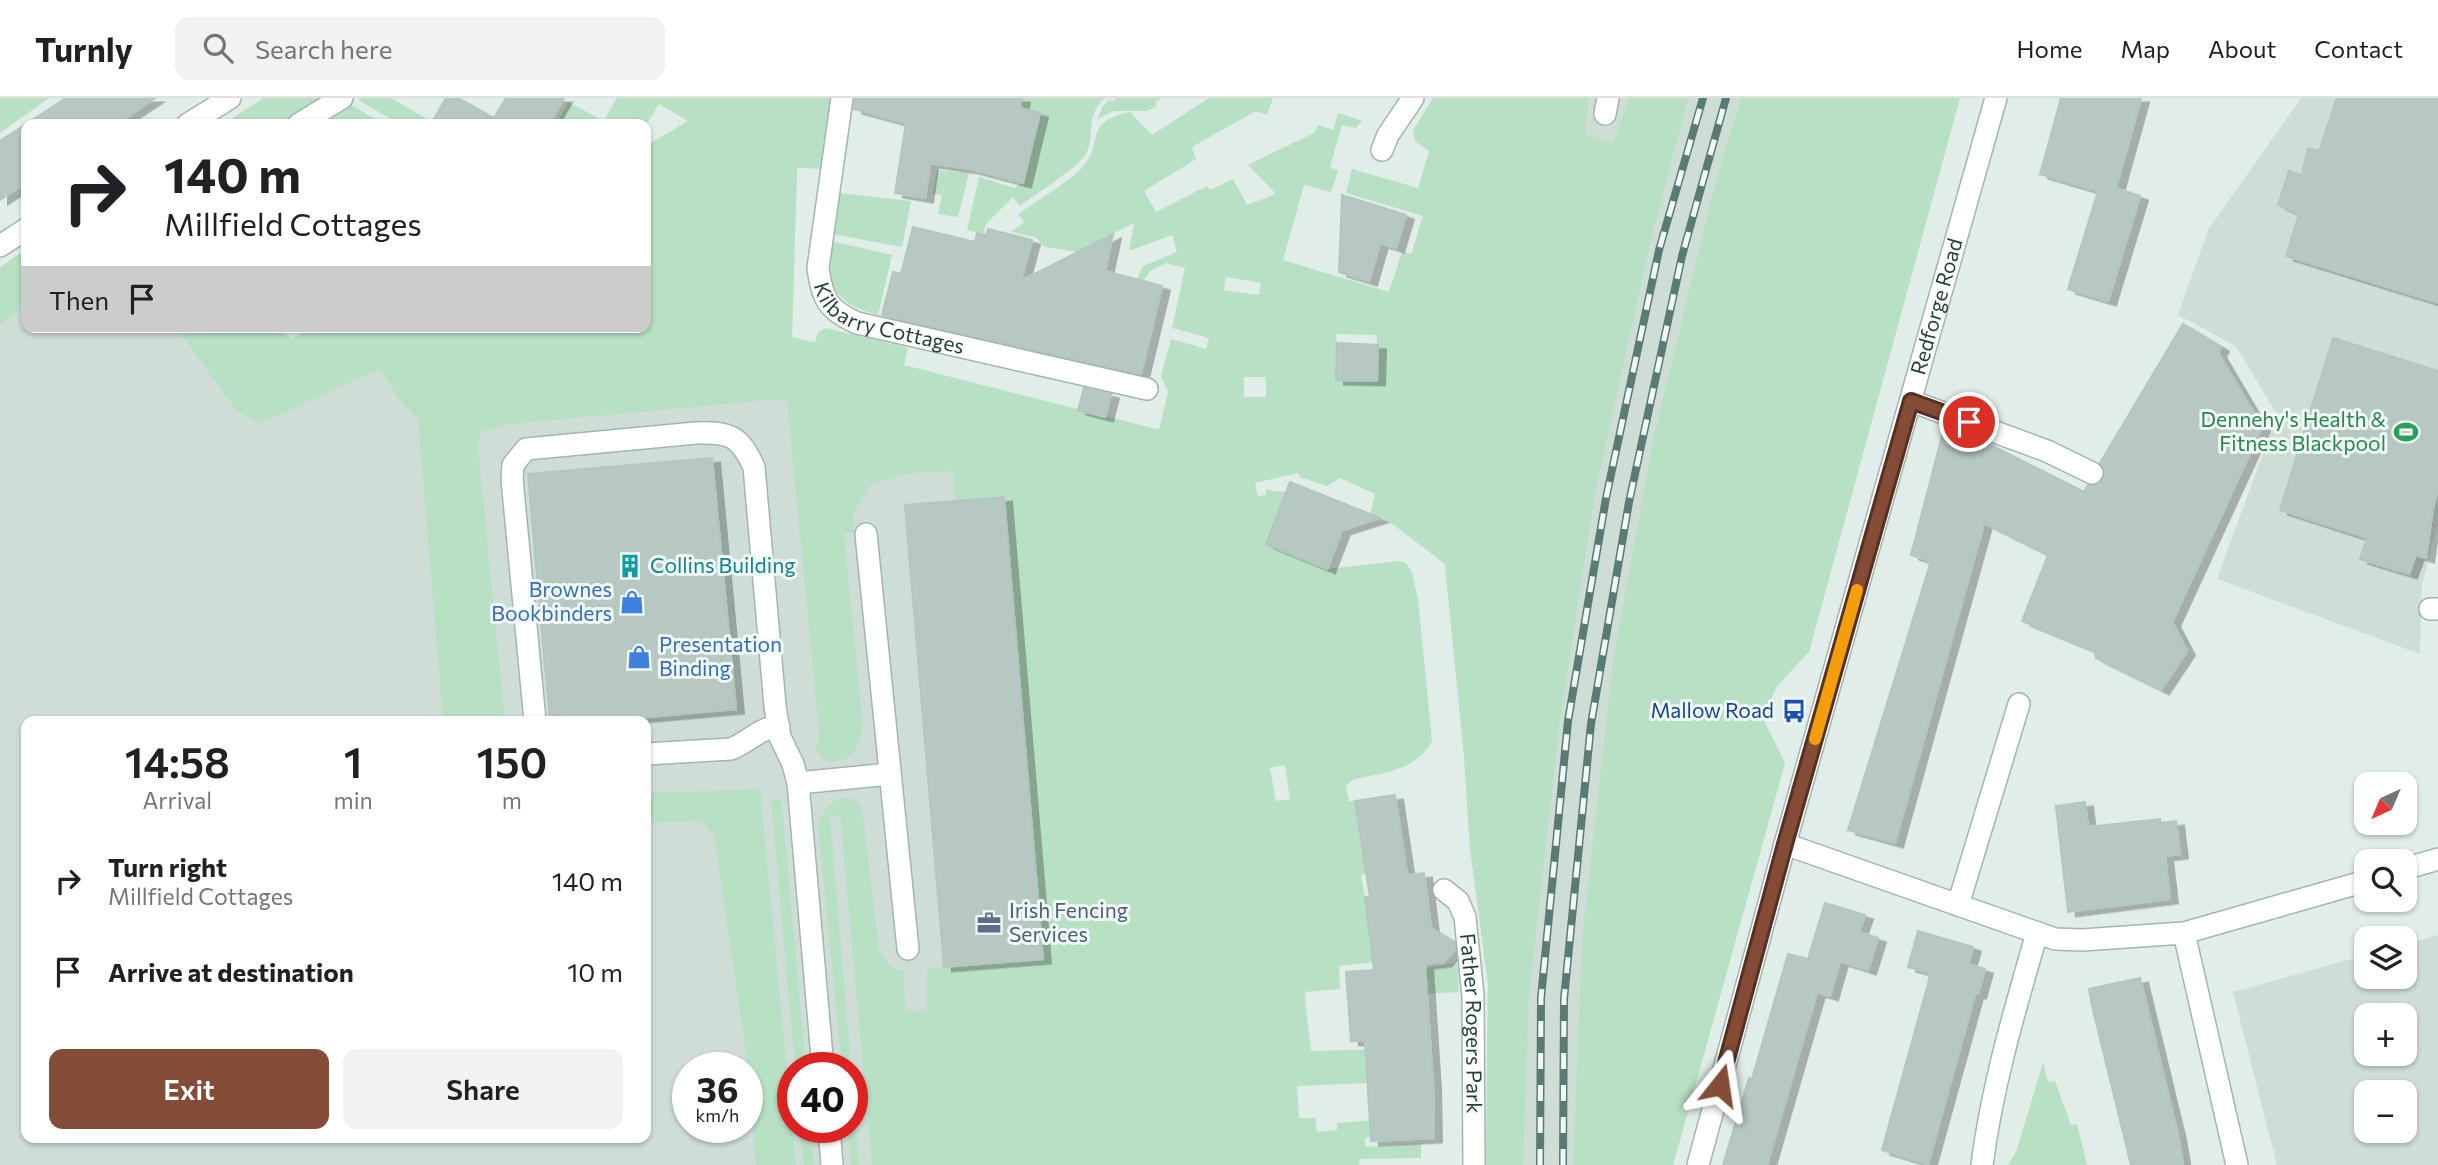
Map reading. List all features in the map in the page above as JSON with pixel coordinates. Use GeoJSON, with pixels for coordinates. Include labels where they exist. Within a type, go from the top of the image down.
{"type":"FeatureCollection","features":[{"type":"Feature","properties":{"kind":"street"},"geometry":{"type":"LineString","coordinates":[[196,119],[230,98]]}},
{"type":"Feature","properties":{"kind":"street"},"geometry":{"type":"LineString","coordinates":[[307,119],[342,98]]}},
{"type":"Feature","properties":{"kind":"street","name":"Kilbarry Cottages"},"geometry":{"type":"LineString","coordinates":[[842,98],[818,268],[821,289],[828,304],[841,316],[857,323],[1147,389]]}},
{"type":"Feature","properties":{"kind":"street"},"geometry":{"type":"LineString","coordinates":[[1382,150],[1388,135],[1413,98]]}},
{"type":"Feature","properties":{"kind":"street","name":"Redforge Road"},"geometry":{"type":"LineString","coordinates":[[1698,1165],[1785,844],[1996,98]]}},
{"type":"Feature","properties":{"kind":"street"},"geometry":{"type":"LineString","coordinates":[[0,246],[21,232]]}},
{"type":"Feature","properties":{"kind":"street"},"geometry":{"type":"LineString","coordinates":[[1911,401],[2047,451],[2092,473]]}},
{"type":"Feature","properties":{"kind":"street"},"geometry":{"type":"LineString","coordinates":[[535,716],[512,479],[513,465],[526,449],[696,433],[723,432],[745,447],[754,467],[780,737],[793,764],[798,783],[822,1052]]}},
{"type":"Feature","properties":{"kind":"street"},"geometry":{"type":"LineString","coordinates":[[866,534],[908,949]]}},
{"type":"Feature","properties":{"kind":"street"},"geometry":{"type":"LineString","coordinates":[[1958,905],[2019,704]]}},
{"type":"Feature","properties":{"kind":"street"},"geometry":{"type":"LineString","coordinates":[[651,754],[731,749],[765,728],[779,726]]}},
{"type":"Feature","properties":{"kind":"street"},"geometry":{"type":"LineString","coordinates":[[798,783],[890,774]]}},
{"type":"Feature","properties":{"kind":"street"},"geometry":{"type":"LineString","coordinates":[[1785,844],[2037,933],[2068,941],[2184,933],[2354,884]]}},
{"type":"Feature","properties":{"kind":"street"},"geometry":{"type":"LineString","coordinates":[[2417,865],[2438,859]]}},
{"type":"Feature","properties":{"kind":"street","name":"Father Rogers Park"},"geometry":{"type":"LineString","coordinates":[[1444,890],[1458,901],[1465,917],[1473,996],[1474,1165]]}},
{"type":"Feature","properties":{"kind":"street"},"geometry":{"type":"LineString","coordinates":[[1982,1165],[1987,1122],[1996,1083],[2037,933]]}},
{"type":"Feature","properties":{"kind":"street"},"geometry":{"type":"LineString","coordinates":[[2184,933],[2237,1165]]}},
{"type":"Feature","properties":{"kind":"street"},"geometry":{"type":"LineString","coordinates":[[830,1143],[832,1165]]}},
{"type":"Feature","properties":{"kind":"shaded area"},"geometry":{"type":"Polygon","coordinates":[[[728,98],[799,98],[792,337],[1243,451],[1270,768],[1275,801],[1283,816],[1306,1000],[1289,1003],[1303,1165],[0,1165],[0,325],[21,310],[21,333],[234,333],[258,371],[593,333],[651,333],[651,143],[728,98]]]}},
{"type":"Feature","properties":{"kind":"shaded area"},"geometry":{"type":"Polygon","coordinates":[[[1456,98],[1804,98],[1667,666],[1785,763],[1673,1165],[1486,1165],[1488,984],[1470,848],[1445,564],[1405,277],[1456,98]]]}},
{"type":"Feature","properties":{"kind":"shaded area"},"geometry":{"type":"Polygon","coordinates":[[[2301,98],[2438,98],[2438,521],[2422,584],[2420,654],[2217,579],[2277,415],[2236,346],[2178,315],[2208,230],[2301,98]]]}},
{"type":"Feature","properties":{"kind":"shaded area"},"geometry":{"type":"Polygon","coordinates":[[[2438,935],[2438,1165],[2277,1165],[2233,992],[2354,958],[2354,989],[2417,989],[2417,941],[2438,935]]]}},
{"type":"Feature","properties":{"kind":"green space"},"geometry":{"type":"Polygon","coordinates":[[[0,98],[49,98],[0,133],[0,98]]]}},
{"type":"Feature","properties":{"kind":"green space"},"geometry":{"type":"Polygon","coordinates":[[[264,98],[324,98],[290,119],[231,119],[264,98]]]}},
{"type":"Feature","properties":{"kind":"green space"},"geometry":{"type":"Polygon","coordinates":[[[391,98],[427,119],[391,119],[358,100],[391,98]]]}},
{"type":"Feature","properties":{"kind":"green space"},"geometry":{"type":"Polygon","coordinates":[[[617,98],[834,98],[826,169],[797,168],[792,337],[815,343],[818,332],[826,328],[908,348],[904,365],[1159,430],[1168,392],[1161,376],[1171,339],[1206,349],[1209,338],[1172,328],[1185,268],[1166,263],[1150,271],[1143,281],[1137,280],[1143,266],[1177,252],[1172,235],[1129,251],[1134,223],[1077,252],[1045,247],[1035,237],[1011,232],[1024,222],[1018,214],[1081,169],[1092,151],[1096,134],[1105,121],[1130,112],[1152,135],[1209,98],[1273,98],[1267,115],[1256,111],[1192,147],[1196,159],[1144,191],[1156,212],[1207,186],[1210,190],[1233,179],[1247,205],[1276,194],[1248,165],[1314,133],[1318,125],[1333,130],[1338,113],[1362,121],[1356,128],[1342,125],[1330,167],[1338,171],[1331,192],[1304,185],[1283,260],[1389,292],[1402,252],[1412,254],[1423,216],[1346,193],[1352,169],[1418,188],[1429,151],[1416,142],[1413,131],[1433,98],[1589,98],[1585,134],[1613,144],[1629,98],[1688,98],[1649,248],[1595,493],[1560,720],[1529,995],[1523,1165],[1486,1165],[1488,984],[1470,848],[1445,564],[1387,520],[1378,517],[1369,519],[1375,494],[1340,478],[1327,486],[1300,477],[1298,473],[1255,483],[1258,496],[1266,495],[1266,490],[1286,492],[1266,544],[1327,569],[1399,561],[1406,563],[1412,572],[1418,599],[1432,741],[1417,759],[1407,765],[1352,780],[1346,786],[1349,801],[1355,801],[1365,860],[1379,872],[1361,875],[1375,962],[1339,966],[1340,989],[1304,992],[1311,1051],[1390,1049],[1368,1083],[1297,1086],[1299,1118],[1315,1118],[1317,1132],[1337,1130],[1337,1123],[1390,1119],[1370,1128],[1371,1137],[1365,1138],[1365,1147],[1421,1143],[1421,1158],[1360,1159],[1359,1165],[872,1165],[868,1121],[868,1052],[862,1052],[840,815],[830,817],[850,1052],[840,1052],[818,827],[824,812],[836,800],[843,798],[856,801],[862,809],[879,950],[891,966],[903,970],[906,1012],[927,1011],[927,969],[1043,959],[1004,497],[955,501],[953,471],[902,474],[870,485],[853,516],[854,532],[844,534],[863,729],[852,754],[842,760],[827,762],[814,744],[819,744],[819,732],[787,401],[770,400],[511,424],[481,431],[478,447],[505,716],[443,716],[418,420],[402,403],[379,369],[259,424],[236,410],[180,333],[283,333],[292,338],[302,333],[651,333],[651,143],[688,121],[659,104],[650,119],[605,119],[617,98]],[[1226,277],[1224,290],[1259,295],[1261,283],[1226,277]],[[1336,334],[1337,343],[1377,381],[1377,335],[1336,334]],[[1244,377],[1244,397],[1266,397],[1266,377],[1244,377]],[[1285,765],[1270,768],[1276,801],[1290,799],[1285,765]]]}},
{"type":"Feature","properties":{"kind":"green space"},"geometry":{"type":"Polygon","coordinates":[[[1022,98],[1105,98],[1092,119],[1089,146],[1082,159],[1020,206],[1013,197],[986,224],[983,234],[967,230],[979,177],[1015,188],[1023,182],[1040,113],[1020,107],[1022,98]]]}},
{"type":"Feature","properties":{"kind":"green space"},"geometry":{"type":"Polygon","coordinates":[[[1117,98],[1162,98],[1155,102],[1157,106],[1147,111],[1113,111],[1098,119],[1109,100],[1112,102],[1117,98]]]}},
{"type":"Feature","properties":{"kind":"green space"},"geometry":{"type":"Polygon","coordinates":[[[1741,98],[1960,98],[1809,652],[1777,686],[1763,718],[1785,763],[1673,1165],[1573,1165],[1582,942],[1613,661],[1653,440],[1714,188],[1741,98]]]}},
{"type":"Feature","properties":{"kind":"green space"},"geometry":{"type":"Polygon","coordinates":[[[568,102],[600,119],[559,119],[568,102]]]}},
{"type":"Feature","properties":{"kind":"green space"},"geometry":{"type":"Polygon","coordinates":[[[350,104],[376,119],[332,119],[335,113],[350,104]]]}},
{"type":"Feature","properties":{"kind":"green space"},"geometry":{"type":"Polygon","coordinates":[[[937,170],[969,173],[958,217],[938,214],[942,195],[933,193],[937,170]]]}},
{"type":"Feature","properties":{"kind":"green space"},"geometry":{"type":"Polygon","coordinates":[[[839,193],[911,201],[902,247],[832,234],[839,193]]]}},
{"type":"Feature","properties":{"kind":"green space"},"geometry":{"type":"Polygon","coordinates":[[[831,241],[892,255],[878,315],[851,305],[835,290],[829,269],[831,241]]]}},
{"type":"Feature","properties":{"kind":"green space"},"geometry":{"type":"Polygon","coordinates":[[[21,252],[21,310],[0,325],[0,267],[21,252]]]}},
{"type":"Feature","properties":{"kind":"green space"},"geometry":{"type":"Polygon","coordinates":[[[761,789],[785,1052],[777,1052],[777,1143],[794,1143],[796,1165],[756,1165],[754,1143],[763,1143],[763,1052],[746,1052],[714,835],[700,821],[651,823],[651,793],[761,789]]]}},
{"type":"Feature","properties":{"kind":"green space"},"geometry":{"type":"Polygon","coordinates":[[[780,798],[784,825],[805,1052],[794,1052],[771,799],[780,798]]]}},
{"type":"Feature","properties":{"kind":"green space"},"geometry":{"type":"Polygon","coordinates":[[[1457,963],[1459,992],[1401,995],[1398,972],[1457,963]]]}},
{"type":"Feature","properties":{"kind":"green space"},"geometry":{"type":"Polygon","coordinates":[[[2043,1063],[2048,1082],[2055,1081],[2071,1125],[2077,1124],[2087,1165],[2008,1165],[2016,1152],[2043,1063]]]}},
{"type":"Feature","properties":{"kind":"green space"},"geometry":{"type":"Polygon","coordinates":[[[802,1143],[812,1143],[814,1165],[804,1165],[802,1143]]]}},
{"type":"Feature","properties":{"kind":"green space"},"geometry":{"type":"Polygon","coordinates":[[[849,1143],[857,1143],[859,1165],[851,1165],[849,1143]]]}},
{"type":"Feature","properties":{"kind":"building"},"geometry":{"type":"Polygon","coordinates":[[[66,98],[155,98],[124,119],[34,119],[66,98]]]}},
{"type":"Feature","properties":{"kind":"building"},"geometry":{"type":"Polygon","coordinates":[[[446,98],[458,98],[494,118],[506,98],[564,98],[552,119],[434,119],[446,98]]]}},
{"type":"Feature","properties":{"kind":"building"},"geometry":{"type":"Polygon","coordinates":[[[855,98],[1022,98],[1020,108],[1040,113],[1023,183],[971,169],[930,163],[925,198],[895,193],[906,123],[854,109],[855,98]]]}},
{"type":"Feature","properties":{"kind":"building"},"geometry":{"type":"Polygon","coordinates":[[[2061,98],[2141,98],[2116,188],[2140,196],[2108,301],[2068,289],[2098,191],[2040,174],[2061,98]]]}},
{"type":"Feature","properties":{"kind":"building"},"geometry":{"type":"Polygon","coordinates":[[[2337,98],[2438,98],[2438,303],[2286,256],[2299,214],[2278,205],[2289,171],[2302,175],[2308,148],[2319,151],[2337,98]]]}},
{"type":"Feature","properties":{"kind":"building"},"geometry":{"type":"Polygon","coordinates":[[[21,127],[21,186],[0,200],[0,141],[21,127]]]}},
{"type":"Feature","properties":{"kind":"building"},"geometry":{"type":"Polygon","coordinates":[[[1342,195],[1406,215],[1396,248],[1380,243],[1369,281],[1339,272],[1342,195]]]}},
{"type":"Feature","properties":{"kind":"building"},"geometry":{"type":"Polygon","coordinates":[[[913,227],[975,242],[977,233],[986,235],[988,229],[1032,240],[1021,281],[1113,234],[1105,271],[1162,286],[1141,374],[882,315],[893,272],[901,274],[913,227]]]}},
{"type":"Feature","properties":{"kind":"building"},"geometry":{"type":"Polygon","coordinates":[[[2183,324],[2221,347],[2218,353],[2262,427],[2172,622],[2187,651],[2161,690],[2096,658],[2095,651],[2022,621],[2048,555],[1984,523],[1895,843],[1848,830],[1931,561],[1911,555],[1944,428],[1985,442],[2084,492],[2088,485],[2099,484],[2103,479],[2105,471],[2100,463],[2183,324]]]}},
{"type":"Feature","properties":{"kind":"building"},"geometry":{"type":"Polygon","coordinates":[[[2333,338],[2438,371],[2438,489],[2426,558],[2416,555],[2409,574],[2360,559],[2367,538],[2280,510],[2333,338]]]}},
{"type":"Feature","properties":{"kind":"building"},"geometry":{"type":"Polygon","coordinates":[[[1337,343],[1378,345],[1377,381],[1336,380],[1337,343]]]}},
{"type":"Feature","properties":{"kind":"building"},"geometry":{"type":"Polygon","coordinates":[[[1084,388],[1111,394],[1105,417],[1078,410],[1084,388]]]}},
{"type":"Feature","properties":{"kind":"building","name":"Collins Building"},"geometry":{"type":"Polygon","coordinates":[[[712,458],[736,709],[651,717],[550,716],[528,474],[712,458]]]}},
{"type":"Feature","properties":{"kind":"building"},"geometry":{"type":"Polygon","coordinates":[[[1290,482],[1380,518],[1342,530],[1327,569],[1266,544],[1290,482]]]}},
{"type":"Feature","properties":{"kind":"building"},"geometry":{"type":"Polygon","coordinates":[[[1004,497],[1043,959],[944,967],[905,505],[1004,497]]]}},
{"type":"Feature","properties":{"kind":"building"},"geometry":{"type":"Polygon","coordinates":[[[1395,795],[1407,875],[1424,873],[1431,928],[1454,942],[1455,950],[1443,962],[1425,964],[1434,1138],[1371,1141],[1365,1041],[1351,1041],[1346,972],[1374,970],[1365,897],[1370,897],[1355,801],[1395,795]]]}},
{"type":"Feature","properties":{"kind":"building"},"geometry":{"type":"Polygon","coordinates":[[[2085,802],[2088,827],[2160,819],[2160,823],[2176,821],[2180,854],[2165,856],[2170,899],[2068,912],[2056,806],[2085,802]]]}},
{"type":"Feature","properties":{"kind":"building"},"geometry":{"type":"Polygon","coordinates":[[[1825,903],[1865,915],[1859,932],[1878,938],[1868,970],[1840,961],[1830,996],[1817,992],[1767,1165],[1723,1165],[1749,1078],[1752,1079],[1788,954],[1808,959],[1825,903]]]}},
{"type":"Feature","properties":{"kind":"building"},"geometry":{"type":"Polygon","coordinates":[[[1918,931],[1973,947],[1968,964],[1985,969],[1978,994],[1975,994],[1928,1164],[1882,1150],[1929,980],[1930,973],[1908,967],[1918,931]]]}},
{"type":"Feature","properties":{"kind":"building"},"geometry":{"type":"Polygon","coordinates":[[[2140,978],[2183,1165],[2131,1165],[2093,1010],[2089,989],[2140,978]]]}},
{"type":"Feature","properties":{"kind":"railway"},"geometry":{"type":"LineString","coordinates":[[1540,1165],[1541,998],[1568,721],[1606,498],[1659,250],[1703,98]]}},
{"type":"Feature","properties":{"kind":"railway"},"geometry":{"type":"LineString","coordinates":[[1563,1165],[1564,999],[1591,724],[1629,502],[1682,256],[1726,98]]}},
{"type":"Feature","properties":{"kind":"slow traffic"},"geometry":{"type":"LineString","coordinates":[[1815,739],[1857,590]]}},
{"type":"Feature","properties":{"kind":"place","name":"Dennehy's Health & Fitness Blackpool"},"geometry":{"type":"Point","coordinates":[2406,432]}},
{"type":"Feature","properties":{"kind":"place","name":"Collins Building"},"geometry":{"type":"Point","coordinates":[630,566]}},
{"type":"Feature","properties":{"kind":"place","name":"Brownes Bookbinders"},"geometry":{"type":"Point","coordinates":[632,602]}},
{"type":"Feature","properties":{"kind":"place","name":"Presentation Binding"},"geometry":{"type":"Point","coordinates":[639,657]}},
{"type":"Feature","properties":{"kind":"place","name":"Mallow Road"},"geometry":{"type":"Point","coordinates":[1794,711]}},
{"type":"Feature","properties":{"kind":"place","name":"Irish Fencing Services"},"geometry":{"type":"Point","coordinates":[989,923]}},
{"type":"Feature","properties":{"kind":"route"},"geometry":{"type":"LineString","coordinates":[[1720,1085],[1785,844],[1911,401],[1969,422]]}}]}
